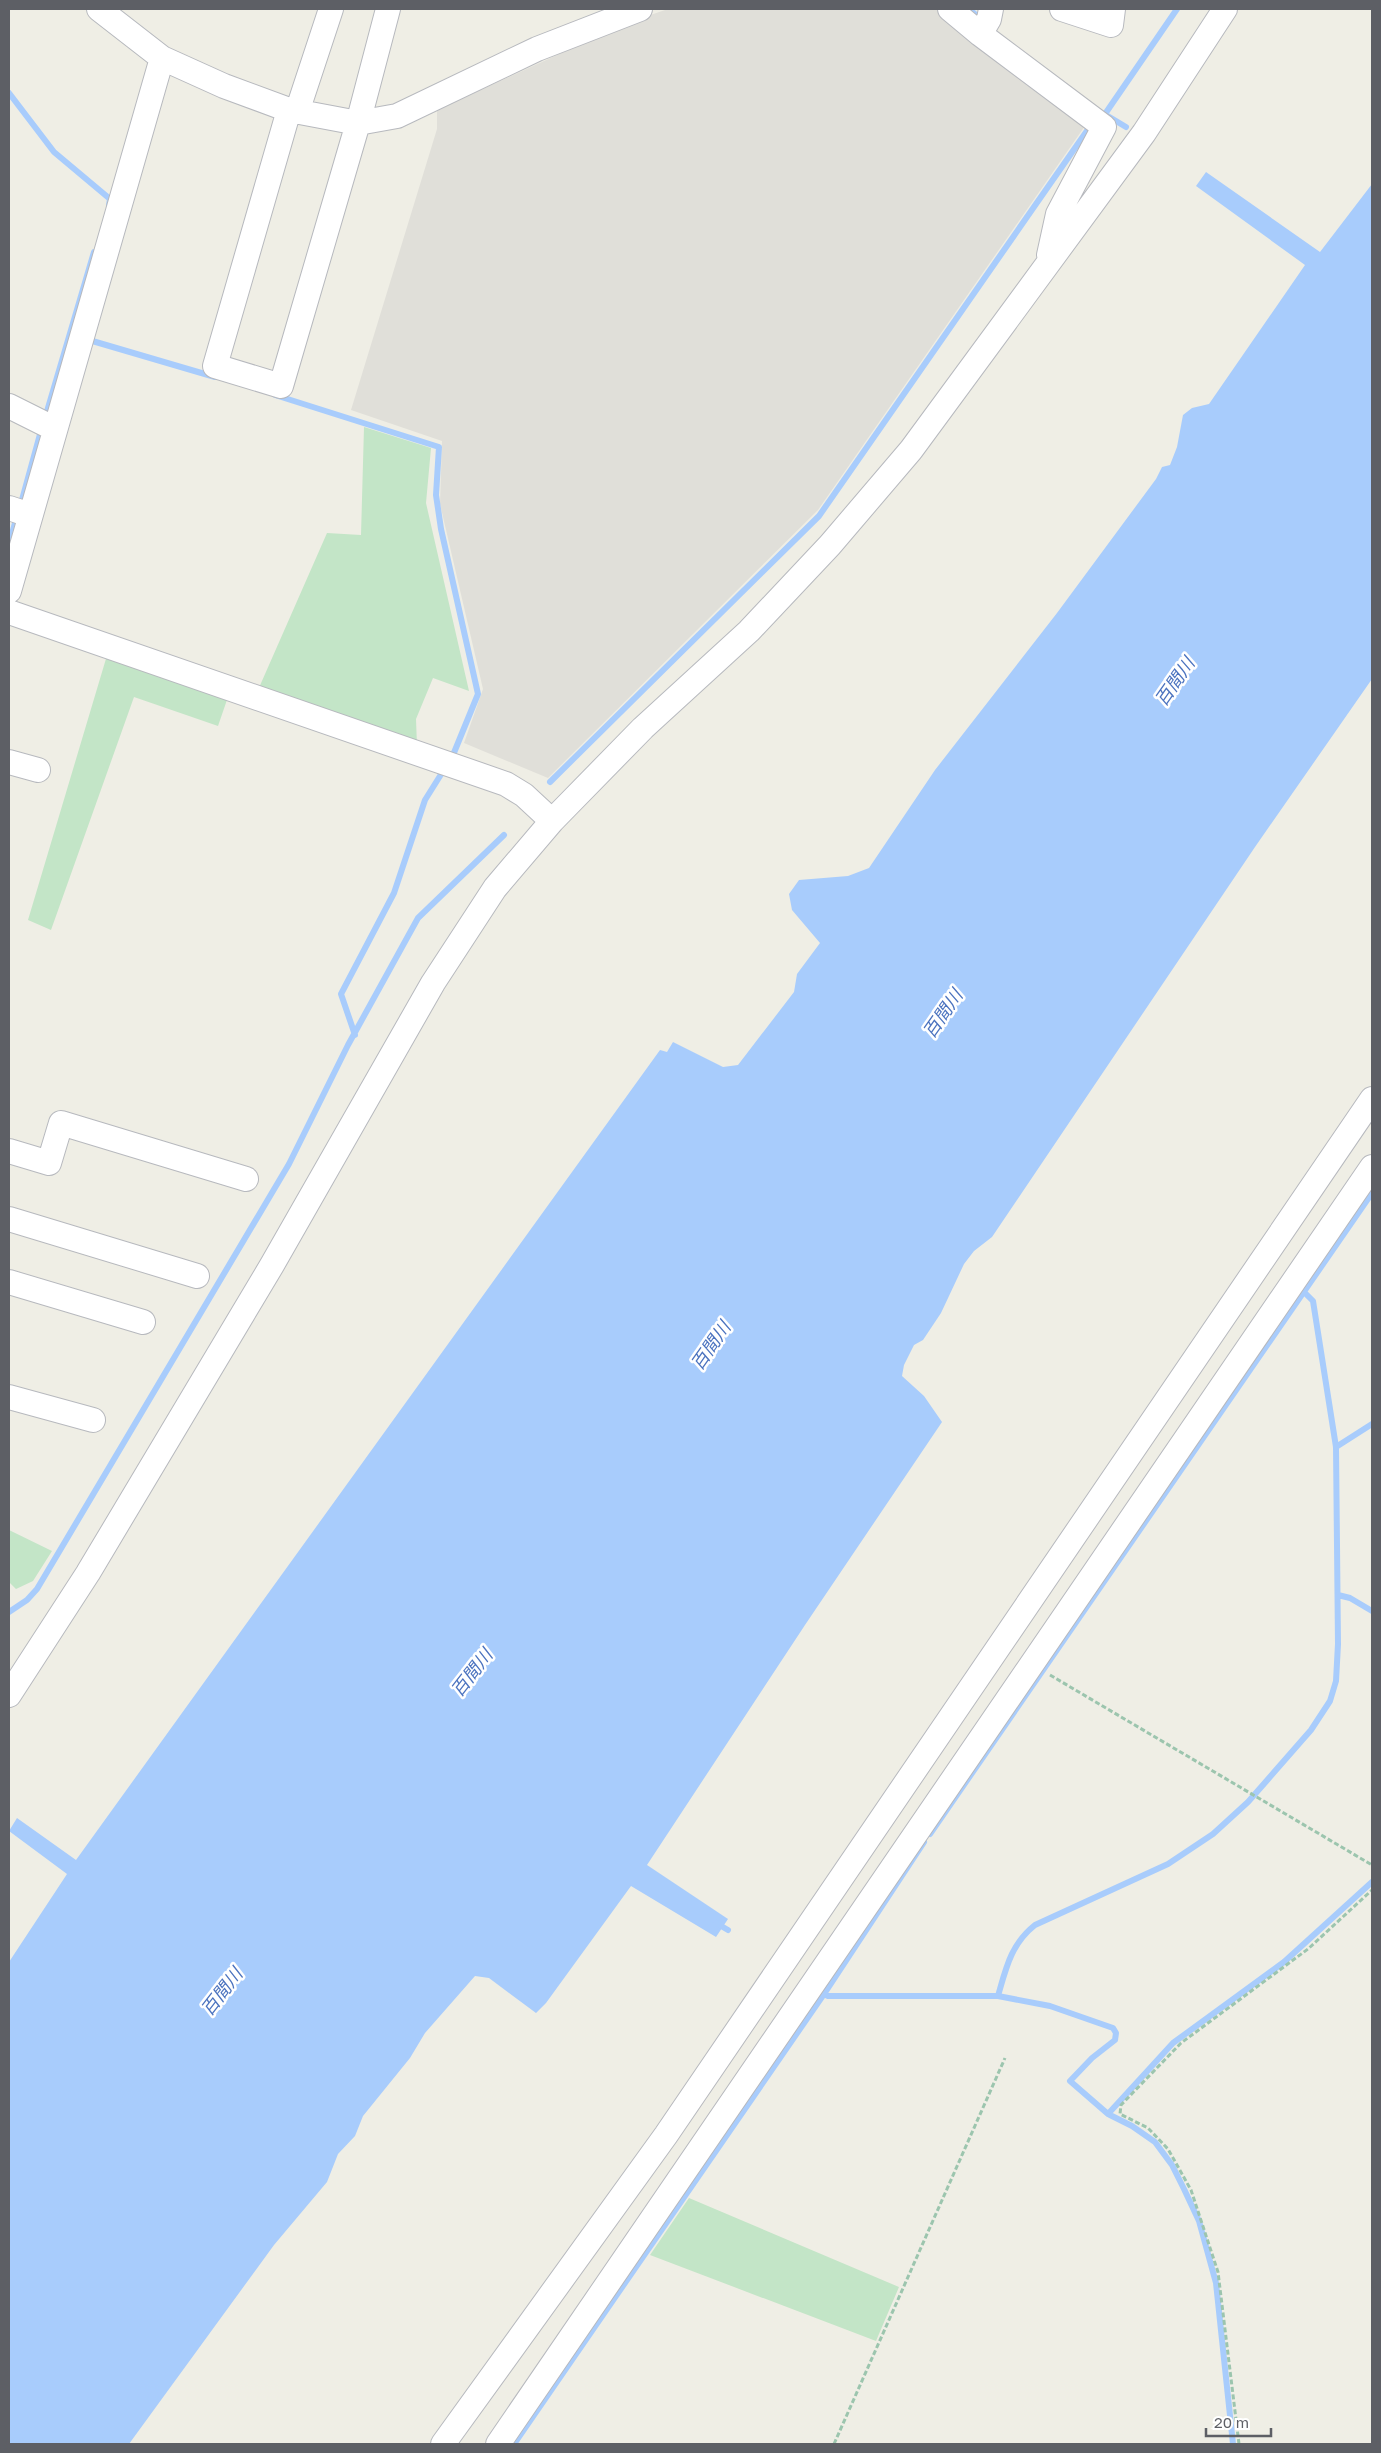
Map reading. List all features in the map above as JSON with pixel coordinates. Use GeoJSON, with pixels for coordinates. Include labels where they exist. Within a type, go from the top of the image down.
{"type":"FeatureCollection","features":[{"type":"Feature","properties":{"kind":"street"},"geometry":{"type":"LineString","coordinates":[[99,9],[162,58],[224,86],[293,111],[358,123],[397,116],[537,49],[640,9]]}},
{"type":"Feature","properties":{"kind":"street"},"geometry":{"type":"LineString","coordinates":[[331,9],[293,111],[215,366],[281,386],[358,123],[388,9]]}},
{"type":"Feature","properties":{"kind":"street"},"geometry":{"type":"LineString","coordinates":[[950,9],[986,22],[1104,127],[1058,214],[1047,264]]}},
{"type":"Feature","properties":{"kind":"street"},"geometry":{"type":"LineString","coordinates":[[1062,9],[1111,25],[1113,9]]}},
{"type":"Feature","properties":{"kind":"street"},"geometry":{"type":"LineString","coordinates":[[9,1695],[88,1572],[267,1274],[433,983],[495,888],[552,821],[643,728],[749,631],[830,545],[911,450],[1144,133],[1225,9]]}},
{"type":"Feature","properties":{"kind":"street"},"geometry":{"type":"LineString","coordinates":[[9,591],[19,511],[162,58]]}},
{"type":"Feature","properties":{"kind":"street"},"geometry":{"type":"LineString","coordinates":[[9,406],[47,426]]}},
{"type":"Feature","properties":{"kind":"street"},"geometry":{"type":"LineString","coordinates":[[9,612],[506,784],[524,795],[552,821]]}},
{"type":"Feature","properties":{"kind":"street"},"geometry":{"type":"LineString","coordinates":[[9,762],[38,770]]}},
{"type":"Feature","properties":{"kind":"street"},"geometry":{"type":"LineString","coordinates":[[442,2444],[666,2135],[1372,1099]]}},
{"type":"Feature","properties":{"kind":"street"},"geometry":{"type":"LineString","coordinates":[[9,1151],[49,1163],[61,1123],[246,1179]]}},
{"type":"Feature","properties":{"kind":"street"},"geometry":{"type":"LineString","coordinates":[[498,2444],[1372,1167]]}},
{"type":"Feature","properties":{"kind":"street"},"geometry":{"type":"LineString","coordinates":[[9,1219],[197,1276]]}},
{"type":"Feature","properties":{"kind":"street"},"geometry":{"type":"LineString","coordinates":[[9,1282],[143,1322]]}},
{"type":"Feature","properties":{"kind":"street"},"geometry":{"type":"LineString","coordinates":[[9,1397],[93,1420]]}},
{"type":"Feature","properties":{"kind":"path"},"geometry":{"type":"LineString","coordinates":[[1050,1675],[1372,1865]]}},
{"type":"Feature","properties":{"kind":"path"},"geometry":{"type":"LineString","coordinates":[[1239,2444],[1218,2272],[1191,2190],[1168,2149],[1148,2128],[1120,2114],[1121,2105],[1181,2043],[1308,1949],[1372,1890]]}},
{"type":"Feature","properties":{"kind":"path"},"geometry":{"type":"LineString","coordinates":[[834,2444],[1005,2058]]}},
{"type":"Feature","properties":{"kind":"shaded area"},"geometry":{"type":"Polygon","coordinates":[[[668,9],[936,9],[959,33],[1087,123],[818,510],[548,778],[464,743],[483,689],[440,504],[442,441],[351,410],[437,129],[437,110],[627,23],[668,9]]]}},
{"type":"Feature","properties":{"kind":"green space"},"geometry":{"type":"Polygon","coordinates":[[[364,427],[431,448],[426,503],[469,691],[433,678],[416,719],[417,746],[258,690],[327,533],[361,535],[364,427]]]}},
{"type":"Feature","properties":{"kind":"green space"},"geometry":{"type":"Polygon","coordinates":[[[108,652],[229,694],[218,726],[134,697],[51,930],[28,920],[108,652]]]}},
{"type":"Feature","properties":{"kind":"green space"},"geometry":{"type":"Polygon","coordinates":[[[9,1530],[52,1551],[33,1581],[16,1589],[9,1582],[9,1530]]]}},
{"type":"Feature","properties":{"kind":"green space"},"geometry":{"type":"Polygon","coordinates":[[[689,2198],[899,2287],[876,2341],[650,2255],[689,2198]]]}},
{"type":"Feature","properties":{"kind":"water","name":"百間川"},"geometry":{"type":"Polygon","coordinates":[[[1206,172],[1320,252],[1372,184],[1372,679],[1255,847],[992,1237],[974,1251],[964,1264],[941,1313],[923,1340],[914,1345],[904,1365],[902,1376],[924,1396],[942,1422],[805,1625],[647,1865],[728,1919],[716,1937],[631,1886],[546,2003],[536,2013],[489,1978],[475,1976],[425,2033],[410,2058],[363,2116],[355,2136],[338,2154],[327,2182],[274,2245],[129,2444],[9,2444],[9,1962],[67,1874],[9,1831],[17,1818],[76,1860],[660,1050],[667,1052],[673,1042],[723,1067],[738,1065],[794,992],[797,974],[820,943],[792,910],[789,894],[799,880],[848,876],[869,868],[935,770],[1057,613],[1156,479],[1162,467],[1170,465],[1177,447],[1183,415],[1192,408],[1209,404],[1305,265],[1196,186],[1206,172]]]}},
{"type":"Feature","properties":{"kind":"waterway"},"geometry":{"type":"LineString","coordinates":[[969,9],[983,21]]}},
{"type":"Feature","properties":{"kind":"waterway"},"geometry":{"type":"LineString","coordinates":[[1105,114],[1177,9]]}},
{"type":"Feature","properties":{"kind":"waterway"},"geometry":{"type":"LineString","coordinates":[[9,93],[54,152],[110,199],[109,205]]}},
{"type":"Feature","properties":{"kind":"waterway"},"geometry":{"type":"LineString","coordinates":[[1106,115],[1126,127]]}},
{"type":"Feature","properties":{"kind":"waterway"},"geometry":{"type":"LineString","coordinates":[[550,782],[819,516],[1091,125]]}},
{"type":"Feature","properties":{"kind":"waterway"},"geometry":{"type":"LineString","coordinates":[[45,418],[94,252]]}},
{"type":"Feature","properties":{"kind":"waterway"},"geometry":{"type":"LineString","coordinates":[[89,340],[215,377]]}},
{"type":"Feature","properties":{"kind":"waterway"},"geometry":{"type":"LineString","coordinates":[[275,395],[439,447],[436,495],[441,529],[478,694],[451,760]]}},
{"type":"Feature","properties":{"kind":"waterway"},"geometry":{"type":"LineString","coordinates":[[20,507],[42,427]]}},
{"type":"Feature","properties":{"kind":"waterway"},"geometry":{"type":"LineString","coordinates":[[9,544],[17,516]]}},
{"type":"Feature","properties":{"kind":"waterway"},"geometry":{"type":"LineString","coordinates":[[355,1035],[341,994],[394,893],[425,800],[445,768]]}},
{"type":"Feature","properties":{"kind":"waterway"},"geometry":{"type":"LineString","coordinates":[[9,1612],[27,1600],[37,1589],[289,1164],[348,1045],[418,918],[504,835]]}},
{"type":"Feature","properties":{"kind":"waterway"},"geometry":{"type":"LineString","coordinates":[[930,1834],[1372,1193]]}},
{"type":"Feature","properties":{"kind":"waterway"},"geometry":{"type":"LineString","coordinates":[[998,1996],[1010,1957],[1027,1932],[1035,1925],[1168,1864],[1213,1834],[1248,1802],[1311,1730],[1330,1701],[1336,1681],[1338,1644],[1336,1447],[1313,1301],[1304,1292]]}},
{"type":"Feature","properties":{"kind":"waterway"},"geometry":{"type":"LineString","coordinates":[[1336,1447],[1372,1424]]}},
{"type":"Feature","properties":{"kind":"waterway"},"geometry":{"type":"LineString","coordinates":[[1338,1595],[1350,1598],[1372,1611]]}},
{"type":"Feature","properties":{"kind":"waterway"},"geometry":{"type":"LineString","coordinates":[[514,2444],[824,1994],[924,1842]]}},
{"type":"Feature","properties":{"kind":"waterway"},"geometry":{"type":"LineString","coordinates":[[1108,2114],[1173,2043],[1284,1962],[1372,1882]]}},
{"type":"Feature","properties":{"kind":"waterway"},"geometry":{"type":"LineString","coordinates":[[716,1923],[728,1930]]}},
{"type":"Feature","properties":{"kind":"waterway"},"geometry":{"type":"LineString","coordinates":[[822,1993],[828,1996],[998,1996],[1050,2006],[1113,2028],[1116,2033],[1115,2040],[1092,2058],[1070,2081],[1108,2114],[1132,2126],[1155,2142],[1172,2165],[1199,2221],[1216,2283],[1233,2444]]}}]}
